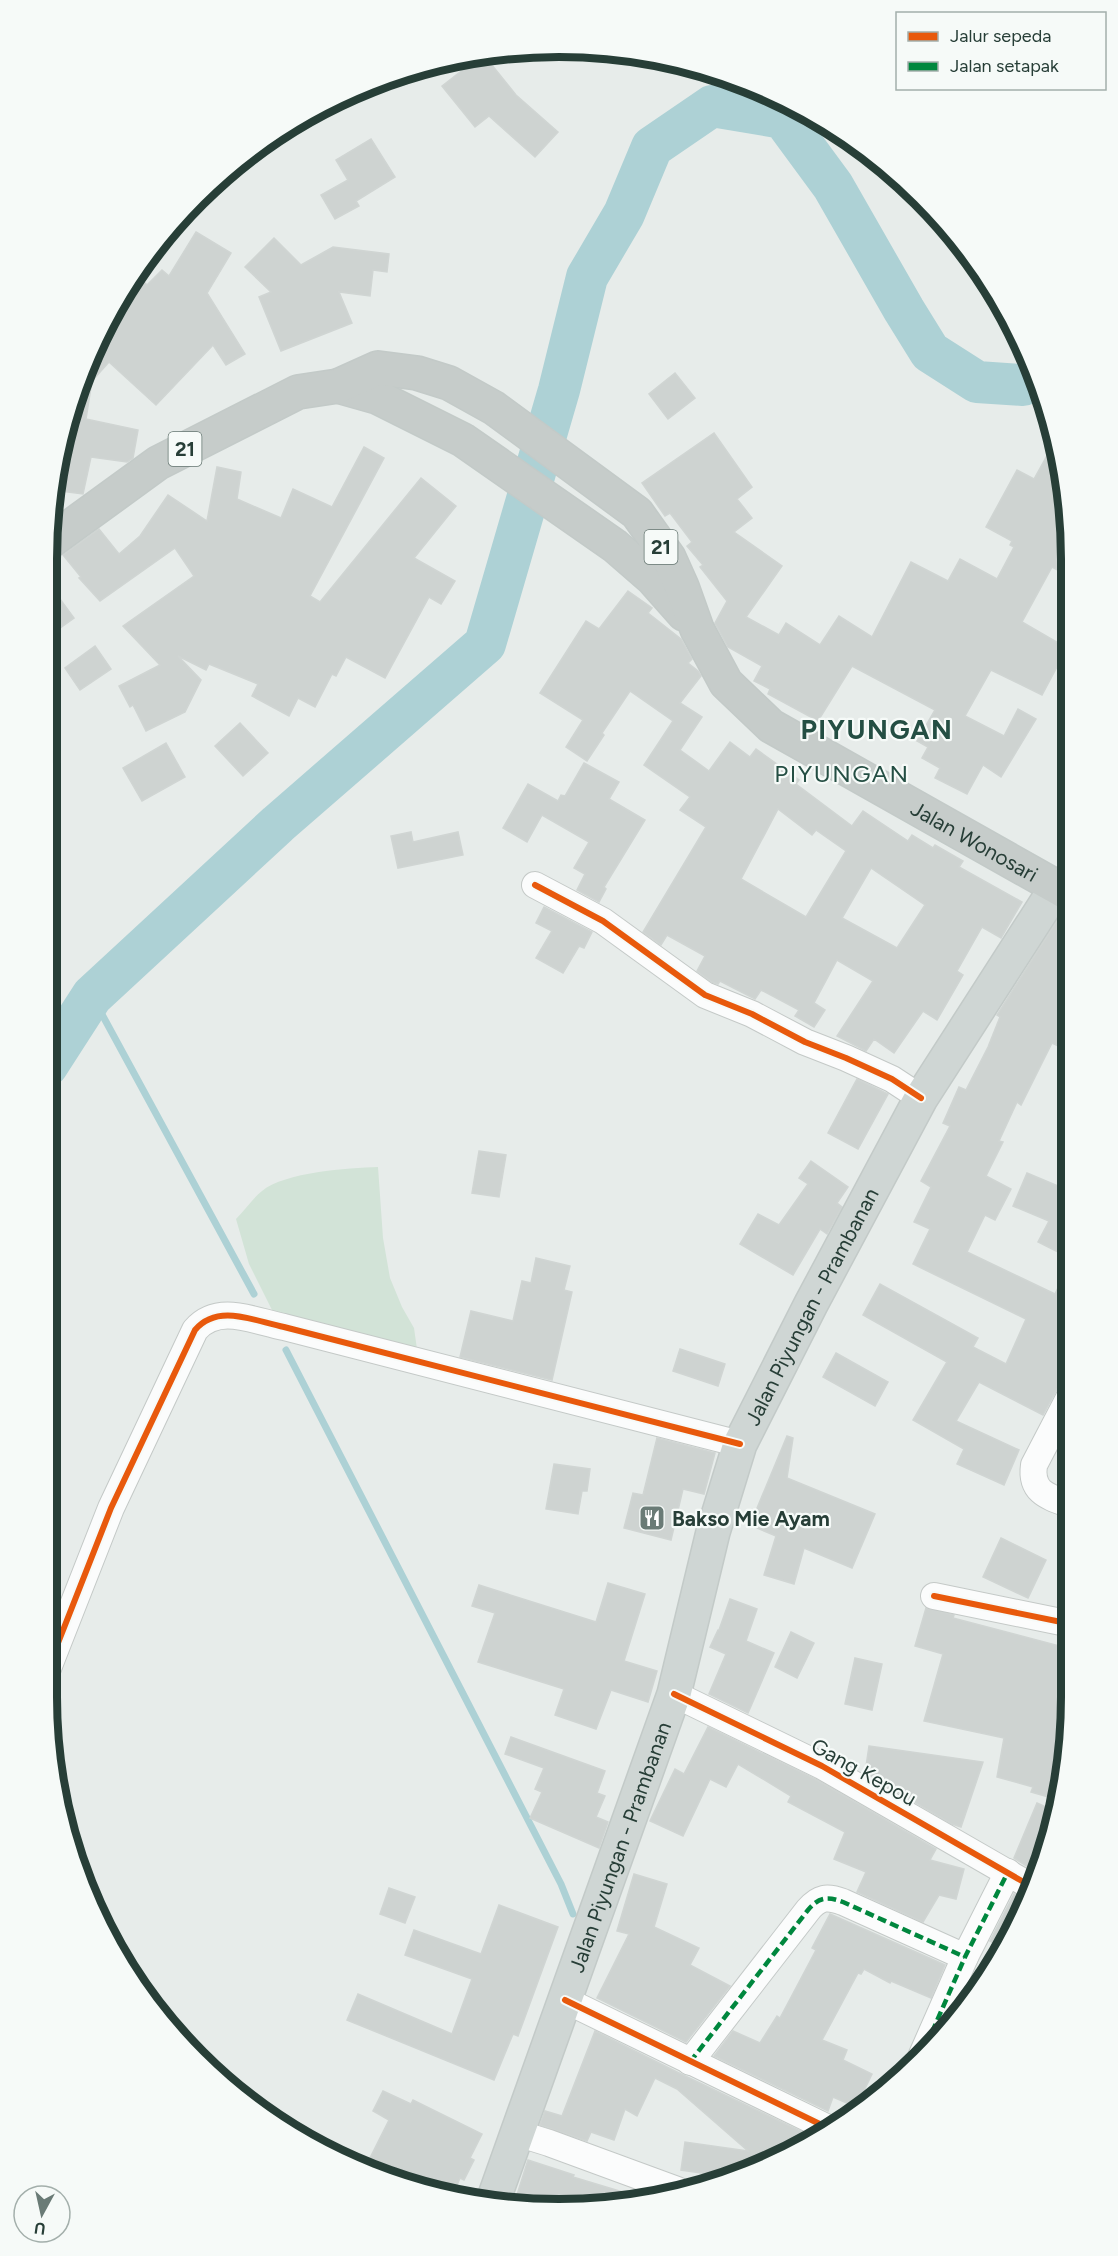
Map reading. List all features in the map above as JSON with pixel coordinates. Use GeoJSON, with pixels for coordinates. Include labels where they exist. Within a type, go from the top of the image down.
{"type":"FeatureCollection","features":[{"type":"Feature","properties":{"kind":"highway","name":"Jalan Wonosari"},"geometry":{"type":"LineString","coordinates":[[338,386],[378,368],[417,373],[449,383],[494,408],[598,482],[637,513],[669,558],[682,587],[696,629],[726,683],[771,726],[1061,890]]}},
{"type":"Feature","properties":{"kind":"highway","name":"Jalan Wonosari"},"geometry":{"type":"LineString","coordinates":[[338,386],[377,397],[463,440],[615,546],[653,579],[696,629]]}},
{"type":"Feature","properties":{"kind":"highway","name":"21"},"geometry":{"type":"LineString","coordinates":[[58,536],[158,463],[298,392],[338,386]]}},
{"type":"Feature","properties":{"kind":"main road","name":"Jalan Piyungan - Prambanan"},"geometry":{"type":"LineString","coordinates":[[495,2195],[674,1694],[713,1532],[740,1444],[811,1304],[921,1098],[1061,892]]}},
{"type":"Feature","properties":{"kind":"street"},"geometry":{"type":"LineString","coordinates":[[535,885],[603,921],[705,995],[752,1014],[805,1042],[892,1079],[921,1098]]}},
{"type":"Feature","properties":{"kind":"street"},"geometry":{"type":"LineString","coordinates":[[57,1643],[111,1508],[195,1330],[212,1316],[226,1314],[284,1327],[740,1444]]}},
{"type":"Feature","properties":{"kind":"street"},"geometry":{"type":"LineString","coordinates":[[1061,1413],[1034,1465],[1032,1475],[1036,1486],[1044,1495],[1061,1501]]}},
{"type":"Feature","properties":{"kind":"street"},"geometry":{"type":"LineString","coordinates":[[934,1596],[1061,1622]]}},
{"type":"Feature","properties":{"kind":"street","name":"Gang Kepou"},"geometry":{"type":"LineString","coordinates":[[674,1694],[822,1766],[1025,1883]]}},
{"type":"Feature","properties":{"kind":"street"},"geometry":{"type":"LineString","coordinates":[[932,2033],[965,1957],[1008,1872]]}},
{"type":"Feature","properties":{"kind":"street"},"geometry":{"type":"LineString","coordinates":[[690,2062],[808,1910],[816,1901],[824,1897],[843,1902],[965,1957]]}},
{"type":"Feature","properties":{"kind":"street"},"geometry":{"type":"LineString","coordinates":[[565,2000],[821,2125]]}},
{"type":"Feature","properties":{"kind":"street"},"geometry":{"type":"LineString","coordinates":[[517,2133],[668,2187]]}},
{"type":"Feature","properties":{"kind":"green space"},"geometry":{"type":"Polygon","coordinates":[[[378,1167],[383,1238],[390,1278],[414,1328],[417,1349],[275,1316],[249,1264],[236,1219],[262,1191],[286,1179],[317,1172],[378,1167]]]}},
{"type":"Feature","properties":{"kind":"building"},"geometry":{"type":"Polygon","coordinates":[[[489,62],[516,95],[558,132],[535,157],[489,116],[475,127],[442,86],[468,66],[489,62]]]}},
{"type":"Feature","properties":{"kind":"building"},"geometry":{"type":"Polygon","coordinates":[[[371,139],[395,177],[356,201],[359,206],[335,219],[321,195],[348,180],[336,160],[371,139]]]}},
{"type":"Feature","properties":{"kind":"building"},"geometry":{"type":"Polygon","coordinates":[[[196,232],[231,253],[207,293],[245,354],[226,365],[213,345],[156,405],[109,362],[92,381],[86,419],[138,430],[133,458],[127,462],[91,457],[83,494],[61,491],[74,429],[95,367],[109,337],[142,280],[147,285],[162,270],[169,276],[196,232]]]}},
{"type":"Feature","properties":{"kind":"building"},"geometry":{"type":"Polygon","coordinates":[[[274,238],[301,265],[333,247],[389,254],[387,272],[373,270],[370,296],[339,292],[352,323],[281,351],[259,297],[271,292],[245,267],[274,238]]]}},
{"type":"Feature","properties":{"kind":"building"},"geometry":{"type":"Polygon","coordinates":[[[675,373],[695,398],[668,419],[649,394],[675,373]]]}},
{"type":"Feature","properties":{"kind":"building"},"geometry":{"type":"Polygon","coordinates":[[[714,433],[752,487],[737,499],[752,518],[734,532],[782,566],[746,617],[779,635],[786,623],[820,645],[839,616],[872,637],[911,562],[948,581],[960,559],[997,579],[1014,547],[1010,545],[1012,541],[986,527],[1017,470],[1034,479],[1049,452],[1057,493],[1061,572],[1052,567],[1022,622],[1061,645],[1061,659],[1042,695],[991,670],[965,716],[1004,736],[1018,709],[1036,719],[1001,777],[983,765],[967,794],[935,778],[940,768],[922,758],[928,747],[917,741],[935,710],[852,666],[818,721],[768,694],[770,689],[754,681],[762,666],[728,647],[715,623],[727,601],[700,567],[703,565],[687,546],[692,542],[670,513],[665,516],[642,483],[714,433]]]}},
{"type":"Feature","properties":{"kind":"building"},"geometry":{"type":"Polygon","coordinates":[[[364,447],[384,458],[310,596],[320,602],[421,478],[456,506],[414,558],[455,581],[441,604],[429,597],[385,678],[346,657],[336,676],[332,674],[315,707],[298,698],[289,716],[252,696],[258,684],[209,664],[206,670],[178,656],[201,680],[185,712],[146,731],[133,705],[130,707],[119,686],[160,665],[123,626],[194,576],[175,548],[100,601],[79,578],[81,577],[63,555],[99,529],[119,554],[140,536],[168,495],[207,521],[217,467],[241,472],[237,499],[281,518],[293,489],[332,507],[364,447]]]}},
{"type":"Feature","properties":{"kind":"building"},"geometry":{"type":"Polygon","coordinates":[[[628,591],[652,608],[648,613],[681,639],[692,659],[688,663],[701,676],[680,703],[702,717],[680,750],[709,771],[730,742],[750,757],[756,749],[799,780],[796,784],[852,826],[863,811],[908,841],[912,835],[933,848],[935,845],[963,861],[959,867],[1022,902],[1001,938],[982,927],[957,971],[963,975],[937,1020],[923,1011],[894,1053],[874,1039],[866,1051],[837,1036],[873,981],[837,960],[814,1003],[825,1010],[814,1027],[795,1016],[799,1010],[761,990],[755,999],[720,981],[718,984],[712,982],[697,971],[705,956],[667,935],[661,945],[643,932],[706,827],[680,810],[690,797],[644,765],[673,721],[630,691],[602,733],[604,735],[587,761],[566,747],[583,720],[540,693],[586,621],[599,629],[628,591]],[[778,809],[741,879],[806,917],[846,851],[816,830],[812,835],[778,809]],[[871,868],[842,918],[897,948],[925,905],[871,868]]]}},
{"type":"Feature","properties":{"kind":"building"},"geometry":{"type":"Polygon","coordinates":[[[57,595],[74,618],[57,630],[57,595]]]}},
{"type":"Feature","properties":{"kind":"building"},"geometry":{"type":"Polygon","coordinates":[[[95,646],[111,669],[80,690],[65,668],[95,646]]]}},
{"type":"Feature","properties":{"kind":"building"},"geometry":{"type":"Polygon","coordinates":[[[240,723],[268,753],[243,776],[215,746],[240,723]]]}},
{"type":"Feature","properties":{"kind":"building"},"geometry":{"type":"Polygon","coordinates":[[[166,743],[185,777],[142,801],[123,768],[166,743]]]}},
{"type":"Feature","properties":{"kind":"building"},"geometry":{"type":"Polygon","coordinates":[[[584,763],[619,782],[609,799],[645,820],[604,887],[606,889],[599,902],[577,890],[585,874],[574,868],[589,842],[542,815],[527,842],[503,828],[528,784],[558,801],[561,795],[565,796],[584,763]]]}},
{"type":"Feature","properties":{"kind":"building"},"geometry":{"type":"Polygon","coordinates":[[[411,832],[413,842],[458,832],[463,855],[398,868],[391,836],[411,832]]]}},
{"type":"Feature","properties":{"kind":"building"},"geometry":{"type":"Polygon","coordinates":[[[544,907],[592,932],[584,948],[579,946],[563,973],[536,958],[552,931],[536,923],[544,907]]]}},
{"type":"Feature","properties":{"kind":"building"},"geometry":{"type":"Polygon","coordinates":[[[1061,914],[1061,1047],[1052,1043],[1021,1105],[1017,1102],[999,1141],[1003,1142],[986,1176],[1011,1189],[995,1220],[985,1215],[967,1252],[1055,1294],[1061,1282],[1061,1384],[1043,1415],[979,1382],[956,1421],[1019,1450],[1004,1485],[957,1464],[964,1449],[913,1420],[947,1362],[863,1315],[880,1284],[978,1338],[973,1347],[1006,1364],[1026,1319],[913,1264],[930,1229],[914,1222],[931,1187],[921,1181],[950,1126],[943,1123],[959,1087],[966,1090],[988,1047],[1000,1017],[997,1015],[1061,914]]]}},
{"type":"Feature","properties":{"kind":"building"},"geometry":{"type":"Polygon","coordinates":[[[857,1079],[888,1094],[858,1149],[828,1133],[857,1079]]]}},
{"type":"Feature","properties":{"kind":"building"},"geometry":{"type":"Polygon","coordinates":[[[479,1151],[506,1155],[499,1197],[472,1193],[479,1151]]]}},
{"type":"Feature","properties":{"kind":"building"},"geometry":{"type":"Polygon","coordinates":[[[811,1161],[848,1187],[837,1203],[842,1207],[827,1234],[820,1229],[793,1275],[740,1244],[758,1214],[779,1225],[808,1184],[799,1178],[811,1161]]]}},
{"type":"Feature","properties":{"kind":"building"},"geometry":{"type":"Polygon","coordinates":[[[1027,1173],[1061,1187],[1061,1254],[1038,1242],[1049,1221],[1013,1206],[1027,1173]]]}},
{"type":"Feature","properties":{"kind":"building"},"geometry":{"type":"Polygon","coordinates":[[[536,1258],[570,1266],[564,1290],[572,1292],[552,1380],[460,1357],[471,1311],[513,1321],[522,1281],[531,1283],[536,1258]]]}},
{"type":"Feature","properties":{"kind":"building"},"geometry":{"type":"Polygon","coordinates":[[[680,1349],[725,1364],[718,1386],[673,1371],[680,1349]]]}},
{"type":"Feature","properties":{"kind":"building"},"geometry":{"type":"Polygon","coordinates":[[[836,1353],[888,1382],[875,1406],[823,1377],[836,1353]]]}},
{"type":"Feature","properties":{"kind":"building"},"geometry":{"type":"Polygon","coordinates":[[[787,1436],[793,1438],[787,1478],[875,1514],[852,1568],[804,1548],[794,1584],[764,1575],[776,1536],[750,1525],[787,1436]]]}},
{"type":"Feature","properties":{"kind":"building"},"geometry":{"type":"Polygon","coordinates":[[[657,1438],[715,1453],[704,1494],[683,1489],[671,1540],[624,1528],[633,1493],[643,1495],[657,1438]]]}},
{"type":"Feature","properties":{"kind":"building"},"geometry":{"type":"Polygon","coordinates":[[[554,1464],[590,1469],[587,1491],[582,1491],[578,1514],[546,1509],[554,1464]]]}},
{"type":"Feature","properties":{"kind":"building"},"geometry":{"type":"Polygon","coordinates":[[[1001,1538],[1046,1560],[1028,1598],[983,1577],[1001,1538]]]}},
{"type":"Feature","properties":{"kind":"building"},"geometry":{"type":"Polygon","coordinates":[[[608,1583],[645,1594],[624,1661],[657,1671],[648,1702],[611,1690],[596,1729],[555,1715],[564,1689],[478,1662],[495,1613],[472,1606],[479,1585],[596,1622],[608,1583]]]}},
{"type":"Feature","properties":{"kind":"building"},"geometry":{"type":"Polygon","coordinates":[[[730,1599],[757,1609],[746,1641],[774,1653],[748,1713],[709,1694],[726,1654],[710,1647],[730,1599]]]}},
{"type":"Feature","properties":{"kind":"building"},"geometry":{"type":"Polygon","coordinates":[[[926,1608],[954,1615],[953,1618],[1061,1646],[1060,1730],[1050,1798],[1031,1792],[1033,1787],[997,1777],[1004,1738],[924,1721],[943,1654],[915,1646],[926,1608]]]}},
{"type":"Feature","properties":{"kind":"building"},"geometry":{"type":"Polygon","coordinates":[[[791,1632],[814,1643],[797,1678],[775,1667],[791,1632]]]}},
{"type":"Feature","properties":{"kind":"building"},"geometry":{"type":"Polygon","coordinates":[[[855,1658],[882,1664],[872,1710],[845,1704],[855,1658]]]}},
{"type":"Feature","properties":{"kind":"building"},"geometry":{"type":"Polygon","coordinates":[[[708,1727],[815,1779],[936,1849],[930,1860],[964,1869],[956,1899],[939,1895],[923,1922],[857,1892],[866,1872],[834,1859],[845,1832],[788,1802],[791,1796],[738,1764],[726,1787],[710,1779],[683,1836],[650,1821],[675,1769],[684,1774],[708,1727]]]}},
{"type":"Feature","properties":{"kind":"building"},"geometry":{"type":"Polygon","coordinates":[[[511,1737],[605,1771],[597,1793],[605,1796],[596,1817],[608,1822],[599,1848],[530,1818],[542,1792],[535,1789],[544,1768],[505,1754],[511,1737]]]}},
{"type":"Feature","properties":{"kind":"building"},"geometry":{"type":"Polygon","coordinates":[[[869,1746],[983,1762],[961,1827],[865,1773],[869,1746]]]}},
{"type":"Feature","properties":{"kind":"building"},"geometry":{"type":"Polygon","coordinates":[[[1037,1803],[1048,1808],[1030,1868],[1014,1858],[1037,1803]]]}},
{"type":"Feature","properties":{"kind":"building"},"geometry":{"type":"Polygon","coordinates":[[[634,1874],[667,1884],[654,1927],[699,1948],[690,1965],[730,1986],[686,2042],[597,1998],[629,1934],[617,1931],[634,1874]]]}},
{"type":"Feature","properties":{"kind":"building"},"geometry":{"type":"Polygon","coordinates":[[[389,1888],[415,1897],[405,1923],[380,1914],[389,1888]]]}},
{"type":"Feature","properties":{"kind":"building"},"geometry":{"type":"Polygon","coordinates":[[[1014,1894],[1019,1897],[996,1945],[990,1941],[1014,1894]]]}},
{"type":"Feature","properties":{"kind":"building"},"geometry":{"type":"Polygon","coordinates":[[[499,1905],[558,1927],[518,2036],[513,2034],[494,2080],[347,2020],[358,1994],[452,2034],[472,1979],[405,1955],[414,1930],[481,1954],[499,1905]]]}},
{"type":"Feature","properties":{"kind":"building"},"geometry":{"type":"Polygon","coordinates":[[[830,1914],[945,1965],[931,1998],[891,1981],[890,1983],[864,1969],[861,1974],[858,1973],[822,2040],[847,2050],[843,2060],[872,2074],[860,2098],[851,2105],[833,2097],[828,2111],[714,2056],[733,2031],[760,2043],[777,2016],[780,2018],[816,1950],[812,1948],[830,1914]]]}},
{"type":"Feature","properties":{"kind":"building"},"geometry":{"type":"Polygon","coordinates":[[[976,1970],[979,1971],[976,1976],[969,1987],[976,1970]]]}},
{"type":"Feature","properties":{"kind":"building"},"geometry":{"type":"Polygon","coordinates":[[[595,2031],[806,2134],[751,2161],[712,2175],[681,2170],[685,2142],[748,2151],[677,2089],[655,2078],[637,2116],[625,2109],[614,2140],[591,2132],[587,2141],[540,2125],[545,2111],[562,2116],[595,2031]]]}},
{"type":"Feature","properties":{"kind":"building"},"geometry":{"type":"Polygon","coordinates":[[[383,2091],[411,2104],[413,2100],[482,2134],[470,2158],[474,2160],[464,2180],[460,2178],[456,2188],[429,2182],[368,2161],[389,2120],[373,2111],[383,2091]]]}},
{"type":"Feature","properties":{"kind":"building"},"geometry":{"type":"Polygon","coordinates":[[[528,2160],[574,2175],[573,2177],[630,2194],[559,2199],[516,2197],[528,2160]]]}},
{"type":"Feature","properties":{"kind":"waterway"},"geometry":{"type":"LineString","coordinates":[[57,1050],[92,996],[278,824],[485,644],[559,390],[587,277],[624,214],[652,147],[712,106],[783,118],[833,186],[930,352],[977,382],[1023,385],[1028,382]]}},
{"type":"Feature","properties":{"kind":"waterway"},"geometry":{"type":"LineString","coordinates":[[92,996],[254,1294]]}},
{"type":"Feature","properties":{"kind":"waterway"},"geometry":{"type":"LineString","coordinates":[[286,1350],[561,1884],[573,1914]]}},
{"type":"Feature","properties":{"kind":"marked path"},"geometry":{"type":"LineString","coordinates":[[932,2033],[965,1957],[1008,1872]]}},
{"type":"Feature","properties":{"kind":"marked path"},"geometry":{"type":"LineString","coordinates":[[690,2062],[808,1910],[820,1900],[828,1898],[843,1902],[965,1957]]}},
{"type":"Feature","properties":{"kind":"cycle path"},"geometry":{"type":"LineString","coordinates":[[535,885],[603,921],[705,995],[752,1014],[805,1042],[892,1079],[921,1098]]}},
{"type":"Feature","properties":{"kind":"cycle path"},"geometry":{"type":"LineString","coordinates":[[57,1646],[111,1508],[195,1330],[214,1317],[249,1318],[740,1444]]}},
{"type":"Feature","properties":{"kind":"cycle path"},"geometry":{"type":"LineString","coordinates":[[934,1596],[1061,1622]]}},
{"type":"Feature","properties":{"kind":"cycle path"},"geometry":{"type":"LineString","coordinates":[[674,1694],[822,1766],[1025,1883]]}},
{"type":"Feature","properties":{"kind":"cycle path"},"geometry":{"type":"LineString","coordinates":[[565,2000],[821,2125]]}},
{"type":"Feature","properties":{"kind":"place","name":"Bakso Mie Ayam"},"geometry":{"type":"Point","coordinates":[652,1518]}},
{"type":"Feature","properties":{"kind":"district","name":"PIYUNGAN"},"geometry":{"type":"Point","coordinates":[877,729]}},
{"type":"Feature","properties":{"kind":"district","name":"PIYUNGAN"},"geometry":{"type":"Point","coordinates":[842,773]}}]}
